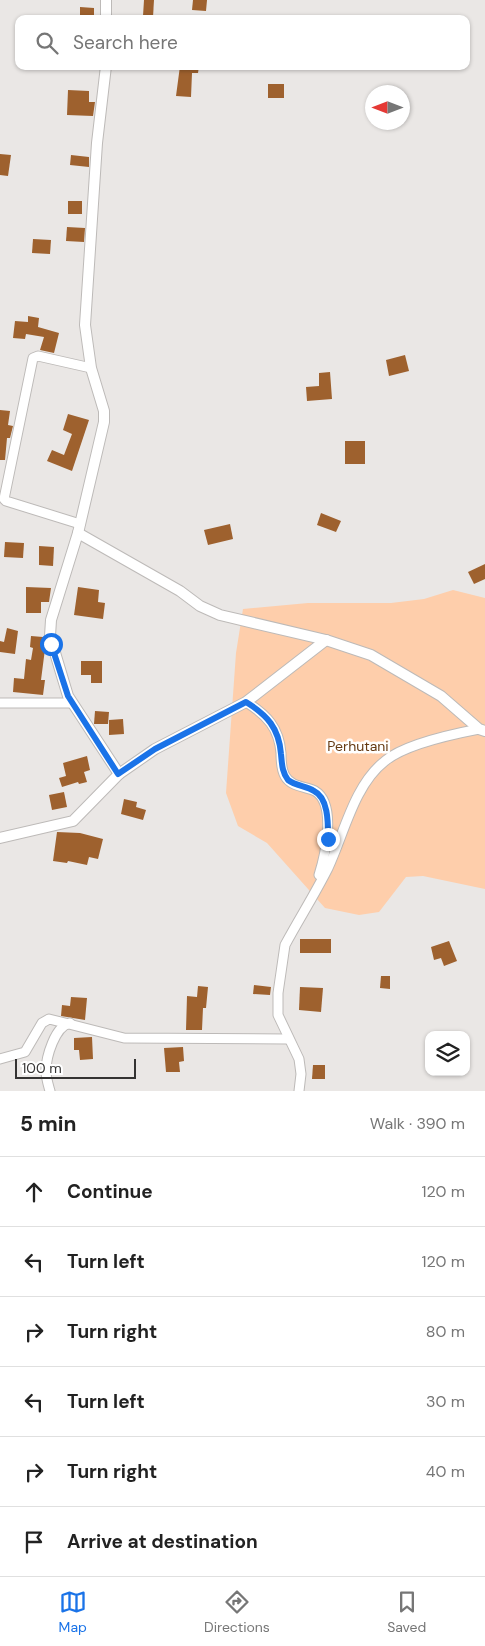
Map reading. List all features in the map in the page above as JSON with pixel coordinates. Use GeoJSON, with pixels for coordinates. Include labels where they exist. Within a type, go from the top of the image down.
{"type":"FeatureCollection","features":[{"type":"Feature","properties":{"kind":"street"},"geometry":{"type":"LineString","coordinates":[[106,0],[106,15]]}},
{"type":"Feature","properties":{"kind":"street"},"geometry":{"type":"LineString","coordinates":[[106,70],[98,143],[86,310],[86,340],[91,368],[102,402],[104,422],[79,529],[50,628],[51,644],[72,703],[118,774]]}},
{"type":"Feature","properties":{"kind":"street"},"geometry":{"type":"LineString","coordinates":[[91,368],[38,356],[32,358],[4,499],[6,502],[79,529],[210,611],[231,619],[326,640],[371,655],[441,696],[482,730]]}},
{"type":"Feature","properties":{"kind":"street"},"geometry":{"type":"LineString","coordinates":[[0,838],[72,821],[118,774],[155,749],[246,702],[326,640]]}},
{"type":"Feature","properties":{"kind":"street"},"geometry":{"type":"LineString","coordinates":[[246,702],[259,710],[274,726],[279,736],[283,770],[288,780],[315,791],[321,796],[328,824],[326,854],[316,890]]}},
{"type":"Feature","properties":{"kind":"street"},"geometry":{"type":"LineString","coordinates":[[0,703],[72,703]]}},
{"type":"Feature","properties":{"kind":"street"},"geometry":{"type":"LineString","coordinates":[[299,1091],[300,1063],[278,1015],[282,958],[286,945],[316,890],[362,789],[384,762],[410,748],[482,730]]}},
{"type":"Feature","properties":{"kind":"street"},"geometry":{"type":"LineString","coordinates":[[0,1059],[25,1052],[44,1020],[53,1019],[124,1038],[287,1038]]}},
{"type":"Feature","properties":{"kind":"street"},"geometry":{"type":"LineString","coordinates":[[50,1091],[46,1076],[46,1064],[58,1030],[64,1024],[70,1023]]}},
{"type":"Feature","properties":{"kind":"green space","name":"Perhutani"},"geometry":{"type":"Polygon","coordinates":[[[453,590],[485,598],[485,889],[423,876],[406,877],[379,912],[359,915],[325,908],[267,843],[238,826],[226,793],[236,653],[243,609],[308,603],[391,603],[424,599],[453,590]]]}},
{"type":"Feature","properties":{"kind":"building"},"geometry":{"type":"Polygon","coordinates":[[[144,0],[154,0],[153,15],[143,15],[144,0]]]}},
{"type":"Feature","properties":{"kind":"building"},"geometry":{"type":"Polygon","coordinates":[[[193,0],[207,0],[206,11],[192,10],[193,0]]]}},
{"type":"Feature","properties":{"kind":"building"},"geometry":{"type":"Polygon","coordinates":[[[80,7],[94,8],[94,15],[80,15],[80,7]]]}},
{"type":"Feature","properties":{"kind":"building"},"geometry":{"type":"Polygon","coordinates":[[[179,70],[198,70],[198,73],[192,73],[191,97],[176,96],[179,70]]]}},
{"type":"Feature","properties":{"kind":"building"},"geometry":{"type":"Polygon","coordinates":[[[268,84],[284,84],[284,98],[268,98],[268,84]]]}},
{"type":"Feature","properties":{"kind":"building"},"geometry":{"type":"Polygon","coordinates":[[[68,90],[89,91],[89,102],[95,102],[93,116],[67,115],[68,90]]]}},
{"type":"Feature","properties":{"kind":"building"},"geometry":{"type":"Polygon","coordinates":[[[0,154],[11,155],[8,176],[0,175],[0,154]]]}},
{"type":"Feature","properties":{"kind":"building"},"geometry":{"type":"Polygon","coordinates":[[[71,155],[89,157],[89,167],[70,165],[71,155]]]}},
{"type":"Feature","properties":{"kind":"building"},"geometry":{"type":"Polygon","coordinates":[[[68,201],[82,201],[82,214],[68,214],[68,201]]]}},
{"type":"Feature","properties":{"kind":"building"},"geometry":{"type":"Polygon","coordinates":[[[67,227],[85,228],[84,242],[66,241],[67,227]]]}},
{"type":"Feature","properties":{"kind":"building"},"geometry":{"type":"Polygon","coordinates":[[[33,239],[51,240],[50,254],[32,253],[33,239]]]}},
{"type":"Feature","properties":{"kind":"building"},"geometry":{"type":"Polygon","coordinates":[[[28,316],[39,318],[38,327],[59,333],[54,353],[40,350],[44,337],[26,334],[25,339],[13,338],[15,321],[28,322],[28,316]]]}},
{"type":"Feature","properties":{"kind":"building"},"geometry":{"type":"Polygon","coordinates":[[[405,355],[409,371],[389,376],[386,360],[405,355]]]}},
{"type":"Feature","properties":{"kind":"building"},"geometry":{"type":"Polygon","coordinates":[[[330,372],[332,399],[307,401],[306,387],[319,386],[319,373],[330,372]]]}},
{"type":"Feature","properties":{"kind":"building"},"geometry":{"type":"Polygon","coordinates":[[[0,410],[10,411],[8,425],[13,426],[10,438],[7,438],[5,460],[0,460],[0,410]]]}},
{"type":"Feature","properties":{"kind":"building"},"geometry":{"type":"Polygon","coordinates":[[[68,414],[89,420],[72,471],[47,461],[52,450],[64,455],[72,434],[63,430],[68,414]]]}},
{"type":"Feature","properties":{"kind":"building"},"geometry":{"type":"Polygon","coordinates":[[[345,441],[365,441],[365,464],[345,464],[345,441]]]}},
{"type":"Feature","properties":{"kind":"building"},"geometry":{"type":"Polygon","coordinates":[[[321,513],[341,521],[336,532],[317,525],[321,513]]]}},
{"type":"Feature","properties":{"kind":"building"},"geometry":{"type":"Polygon","coordinates":[[[230,524],[233,539],[208,545],[204,530],[230,524]]]}},
{"type":"Feature","properties":{"kind":"building"},"geometry":{"type":"Polygon","coordinates":[[[5,542],[24,543],[23,558],[4,557],[5,542]]]}},
{"type":"Feature","properties":{"kind":"building"},"geometry":{"type":"Polygon","coordinates":[[[39,546],[54,547],[53,566],[39,565],[39,546]]]}},
{"type":"Feature","properties":{"kind":"building"},"geometry":{"type":"Polygon","coordinates":[[[485,564],[485,579],[474,584],[468,572],[485,564]]]}},
{"type":"Feature","properties":{"kind":"building"},"geometry":{"type":"Polygon","coordinates":[[[26,587],[51,588],[49,602],[41,602],[41,613],[26,613],[26,587]]]}},
{"type":"Feature","properties":{"kind":"building"},"geometry":{"type":"Polygon","coordinates":[[[78,587],[99,590],[98,602],[105,603],[103,619],[74,615],[78,587]]]}},
{"type":"Feature","properties":{"kind":"building"},"geometry":{"type":"Polygon","coordinates":[[[7,628],[18,631],[15,654],[0,652],[0,641],[4,642],[7,628]]]}},
{"type":"Feature","properties":{"kind":"building"},"geometry":{"type":"Polygon","coordinates":[[[31,636],[43,637],[47,649],[45,649],[41,680],[45,680],[43,695],[13,692],[14,678],[24,679],[26,659],[31,660],[33,648],[30,647],[31,636]]]}},
{"type":"Feature","properties":{"kind":"building"},"geometry":{"type":"Polygon","coordinates":[[[81,661],[102,661],[102,683],[91,683],[91,675],[81,675],[81,661]]]}},
{"type":"Feature","properties":{"kind":"building"},"geometry":{"type":"Polygon","coordinates":[[[95,711],[109,712],[108,724],[94,724],[95,711]]]}},
{"type":"Feature","properties":{"kind":"building"},"geometry":{"type":"Polygon","coordinates":[[[123,719],[124,734],[109,735],[109,720],[123,719]]]}},
{"type":"Feature","properties":{"kind":"building"},"geometry":{"type":"Polygon","coordinates":[[[87,756],[90,770],[84,772],[87,782],[79,784],[78,782],[62,787],[59,778],[66,776],[63,763],[87,756]]]}},
{"type":"Feature","properties":{"kind":"building"},"geometry":{"type":"Polygon","coordinates":[[[64,792],[67,807],[52,810],[49,795],[64,792]]]}},
{"type":"Feature","properties":{"kind":"building"},"geometry":{"type":"Polygon","coordinates":[[[124,799],[137,802],[136,807],[146,810],[143,820],[121,814],[124,799]]]}},
{"type":"Feature","properties":{"kind":"building"},"geometry":{"type":"Polygon","coordinates":[[[57,832],[80,833],[103,839],[98,859],[89,857],[87,865],[68,861],[67,863],[53,861],[57,832]]]}},
{"type":"Feature","properties":{"kind":"building"},"geometry":{"type":"Polygon","coordinates":[[[300,939],[331,939],[331,953],[300,953],[300,939]]]}},
{"type":"Feature","properties":{"kind":"building"},"geometry":{"type":"Polygon","coordinates":[[[449,941],[457,961],[444,966],[441,958],[434,960],[431,947],[449,941]]]}},
{"type":"Feature","properties":{"kind":"building"},"geometry":{"type":"Polygon","coordinates":[[[381,976],[390,976],[390,989],[380,988],[381,976]]]}},
{"type":"Feature","properties":{"kind":"building"},"geometry":{"type":"Polygon","coordinates":[[[254,985],[271,987],[270,995],[253,994],[254,985]]]}},
{"type":"Feature","properties":{"kind":"building"},"geometry":{"type":"Polygon","coordinates":[[[198,986],[208,987],[206,1008],[203,1008],[202,1030],[186,1030],[187,996],[197,997],[198,986]]]}},
{"type":"Feature","properties":{"kind":"building"},"geometry":{"type":"Polygon","coordinates":[[[300,987],[323,988],[321,1012],[299,1010],[300,987]]]}},
{"type":"Feature","properties":{"kind":"building"},"geometry":{"type":"Polygon","coordinates":[[[71,997],[87,998],[85,1020],[61,1016],[62,1005],[70,1006],[71,997]]]}},
{"type":"Feature","properties":{"kind":"building"},"geometry":{"type":"Polygon","coordinates":[[[92,1037],[93,1059],[80,1060],[79,1050],[74,1050],[74,1038],[92,1037]]]}},
{"type":"Feature","properties":{"kind":"building"},"geometry":{"type":"Polygon","coordinates":[[[183,1047],[184,1061],[179,1062],[180,1072],[166,1072],[164,1048],[183,1047]]]}},
{"type":"Feature","properties":{"kind":"building"},"geometry":{"type":"Polygon","coordinates":[[[313,1065],[325,1065],[325,1079],[312,1079],[313,1065]]]}},
{"type":"Feature","properties":{"kind":"route"},"geometry":{"type":"LineString","coordinates":[[51,644],[68,696],[118,774],[155,749],[246,702],[259,710],[274,726],[279,736],[284,774],[288,780],[315,791],[321,796],[328,824],[328,839]]}}]}
